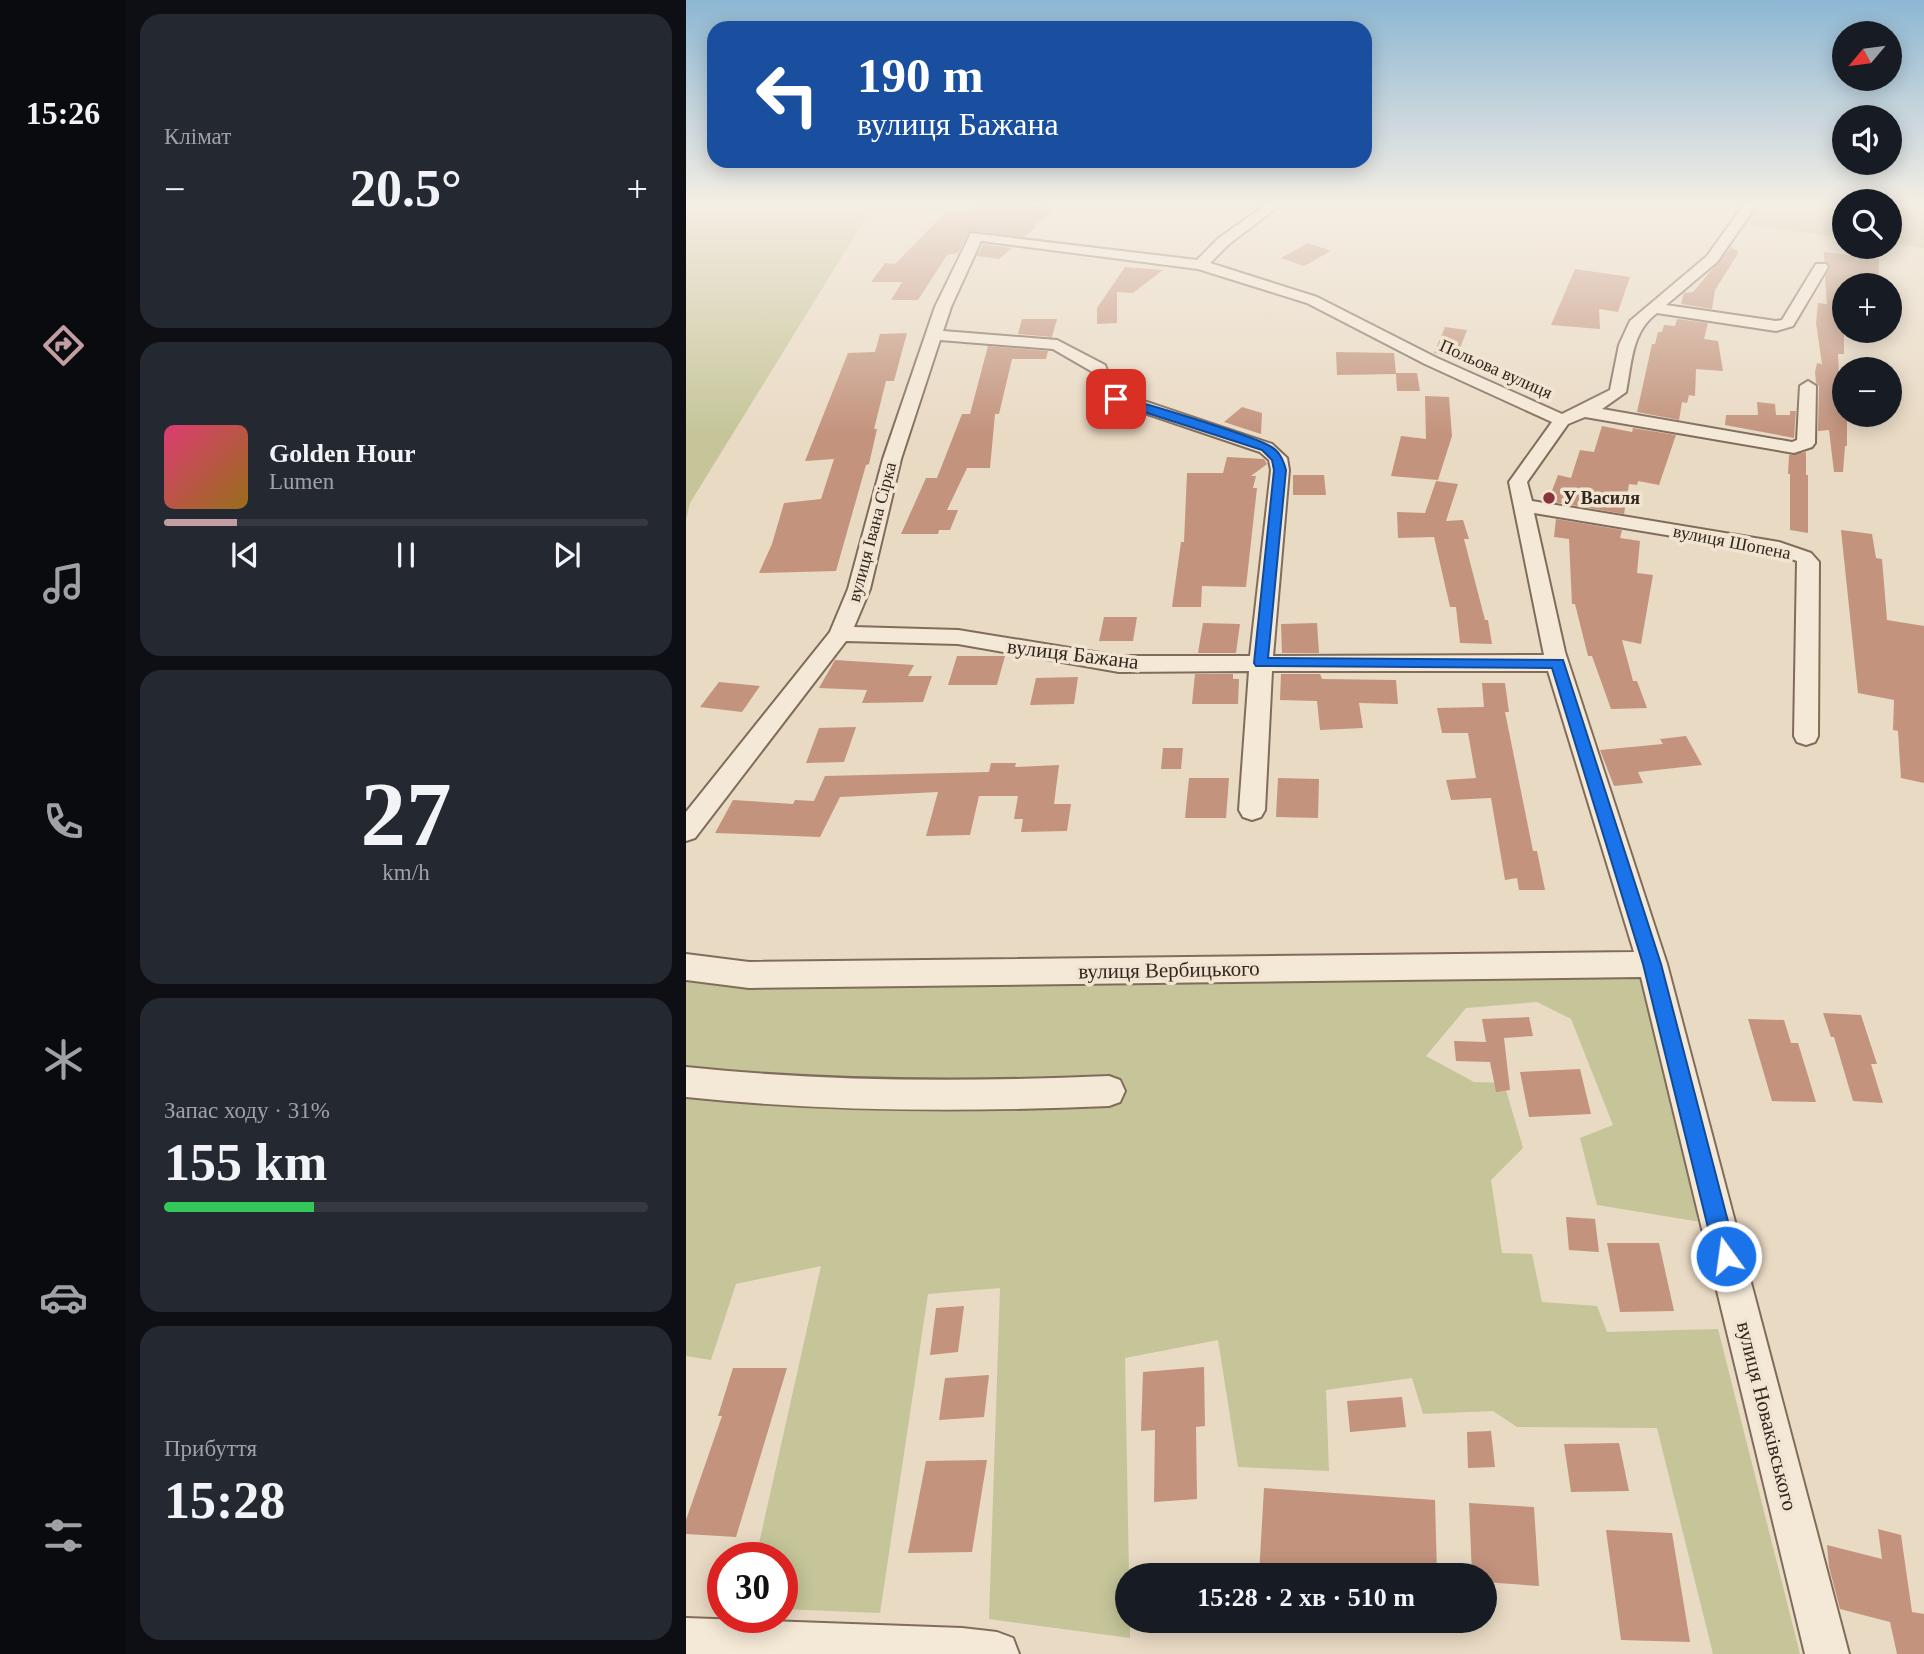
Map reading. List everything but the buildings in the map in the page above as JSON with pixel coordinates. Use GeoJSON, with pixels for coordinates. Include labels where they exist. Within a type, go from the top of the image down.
{"type":"FeatureCollection","features":[{"type":"Feature","properties":{"kind":"street","name":"вулиця Івана Сірка"},"geometry":{"type":"LineString","coordinates":[[686,831],[840,634],[859,589],[892,459],[933,335],[957,280]]}},
{"type":"Feature","properties":{"kind":"street","name":"Польова вулиця"},"geometry":{"type":"LineString","coordinates":[[1249,280],[1312,300],[1431,361],[1573,415]]}},
{"type":"Feature","properties":{"kind":"street"},"geometry":{"type":"LineString","coordinates":[[1573,415],[1618,392],[1629,331],[1644,314],[1687,280]]}},
{"type":"Feature","properties":{"kind":"street"},"geometry":{"type":"LineString","coordinates":[[1654,308],[1776,326],[1788,323],[1813,280]]}},
{"type":"Feature","properties":{"kind":"street"},"geometry":{"type":"LineString","coordinates":[[933,335],[1058,345],[1100,368],[1106,394],[1242,439],[1266,448],[1278,458],[1280,470],[1261,663],[1252,810]]}},
{"type":"Feature","properties":{"kind":"street"},"geometry":{"type":"LineString","coordinates":[[1573,415],[1794,448],[1806,443],[1808,386]]}},
{"type":"Feature","properties":{"kind":"street","name":"вулиця Новаківського"},"geometry":{"type":"LineString","coordinates":[[1573,415],[1518,482],[1558,663],[1652,964],[1827,1654]]}},
{"type":"Feature","properties":{"kind":"street","name":"вулиця Шопена"},"geometry":{"type":"LineString","coordinates":[[1523,505],[1779,548],[1804,557],[1809,562],[1806,736]]}},
{"type":"Feature","properties":{"kind":"street","name":"вулиця Бажана"},"geometry":{"type":"LineString","coordinates":[[840,634],[958,638],[1119,664],[1558,663]]}},
{"type":"Feature","properties":{"kind":"street","name":"вулиця Вербицького"},"geometry":{"type":"LineString","coordinates":[[686,967],[763,975],[1652,964]]}},
{"type":"Feature","properties":{"kind":"street"},"geometry":{"type":"LineString","coordinates":[[686,1082],[866,1095],[1027,1095],[1109,1091]]}},
{"type":"Feature","properties":{"kind":"street"},"geometry":{"type":"LineString","coordinates":[[686,1640],[973,1652]]}},
{"type":"Feature","properties":{"kind":"green space"},"geometry":{"type":"Polygon","coordinates":[[[686,280],[827,280],[690,503],[686,520],[686,280]]]}},
{"type":"Feature","properties":{"kind":"green space"},"geometry":{"type":"Polygon","coordinates":[[[1638,953],[1701,1222],[1597,1205],[1580,1138],[1613,1125],[1571,1019],[1537,1002],[1466,1008],[1426,1056],[1474,1082],[1504,1083],[1523,1148],[1491,1180],[1502,1253],[1532,1254],[1542,1302],[1597,1306],[1607,1332],[1718,1329],[1800,1654],[1713,1654],[1657,1428],[1517,1427],[1493,1411],[1423,1414],[1412,1378],[1326,1390],[1329,1471],[1238,1467],[1218,1340],[1125,1358],[1129,1563],[1115,1563],[1115,1633],[1130,1633],[1130,1638],[989,1619],[1000,1288],[928,1294],[880,1613],[798,1610],[798,1542],[759,1542],[821,1266],[736,1284],[711,1360],[686,1356],[686,969],[1638,953]]]}},
{"type":"Feature","properties":{"kind":"place","name":"У Василя"},"geometry":{"type":"Point","coordinates":[1549,498]}},
{"type":"Feature","properties":{"kind":"route"},"geometry":{"type":"LineString","coordinates":[[1116,399],[1242,439],[1266,448],[1278,458],[1280,470],[1261,663],[1558,663],[1652,964],[1726,1256]]}}]}
